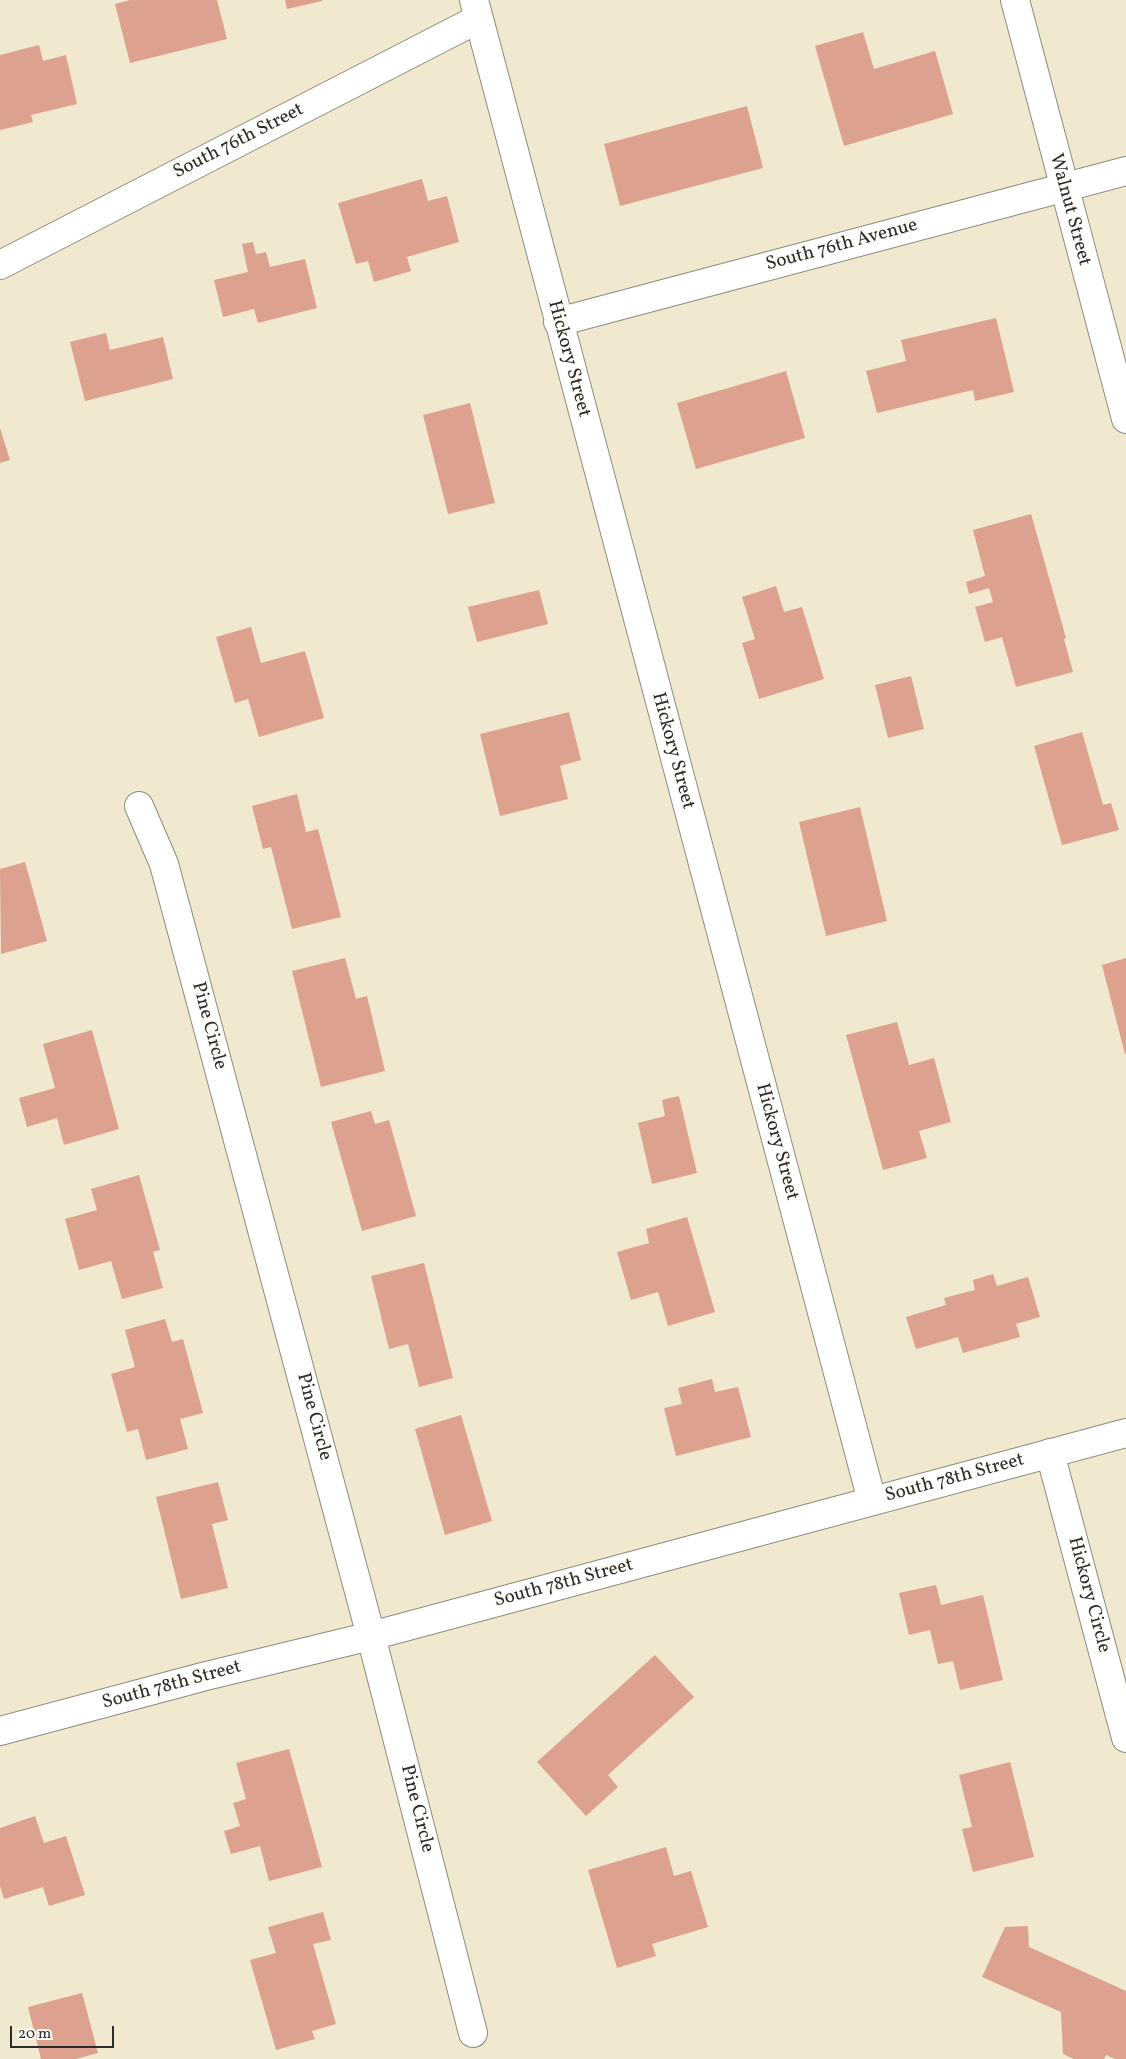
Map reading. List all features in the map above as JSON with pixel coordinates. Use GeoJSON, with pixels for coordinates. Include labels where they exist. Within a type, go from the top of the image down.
{"type":"FeatureCollection","features":[{"type":"Feature","properties":{"kind":"street","name":"Walnut Street"},"geometry":{"type":"LineString","coordinates":[[1014,0],[1126,420]]}},
{"type":"Feature","properties":{"kind":"street","name":"South 76th Street"},"geometry":{"type":"LineString","coordinates":[[0,265],[476,9]]}},
{"type":"Feature","properties":{"kind":"street","name":"Hickory Street"},"geometry":{"type":"LineString","coordinates":[[476,9],[872,1501]]}},
{"type":"Feature","properties":{"kind":"street","name":"South 76th Avenue"},"geometry":{"type":"LineString","coordinates":[[558,322],[1126,171]]}},
{"type":"Feature","properties":{"kind":"street","name":"Pine Circle"},"geometry":{"type":"LineString","coordinates":[[139,806],[164,864],[372,1636],[473,2033]]}},
{"type":"Feature","properties":{"kind":"street","name":"South 78th Street"},"geometry":{"type":"LineString","coordinates":[[0,1731],[206,1676],[372,1636],[1126,1433]]}},
{"type":"Feature","properties":{"kind":"street","name":"Hickory Circle"},"geometry":{"type":"LineString","coordinates":[[1050,1453],[1126,1738]]}},
{"type":"Feature","properties":{"kind":"building"},"geometry":{"type":"Polygon","coordinates":[[[130,0],[217,0],[227,39],[130,63],[115,4],[130,0]]]}},
{"type":"Feature","properties":{"kind":"building"},"geometry":{"type":"Polygon","coordinates":[[[285,0],[322,0],[322,1],[287,9],[285,0]]]}},
{"type":"Feature","properties":{"kind":"building"},"geometry":{"type":"Polygon","coordinates":[[[863,32],[874,69],[935,51],[953,114],[844,146],[815,46],[863,32]]]}},
{"type":"Feature","properties":{"kind":"building"},"geometry":{"type":"Polygon","coordinates":[[[39,45],[43,61],[66,55],[77,104],[31,115],[33,122],[0,130],[0,55],[39,45]]]}},
{"type":"Feature","properties":{"kind":"building"},"geometry":{"type":"Polygon","coordinates":[[[747,106],[763,168],[620,206],[604,144],[747,106]]]}},
{"type":"Feature","properties":{"kind":"building"},"geometry":{"type":"Polygon","coordinates":[[[422,179],[428,201],[447,196],[459,242],[407,257],[411,271],[374,282],[368,261],[356,264],[338,203],[422,179]]]}},
{"type":"Feature","properties":{"kind":"building"},"geometry":{"type":"Polygon","coordinates":[[[253,242],[256,254],[266,252],[270,267],[305,259],[317,308],[258,323],[254,309],[223,317],[214,280],[248,272],[242,244],[253,242]]]}},
{"type":"Feature","properties":{"kind":"building"},"geometry":{"type":"Polygon","coordinates":[[[996,318],[1014,392],[975,401],[973,390],[877,413],[866,371],[906,361],[901,340],[996,318]]]}},
{"type":"Feature","properties":{"kind":"building"},"geometry":{"type":"Polygon","coordinates":[[[106,333],[110,350],[163,337],[173,379],[85,401],[70,342],[106,333]]]}},
{"type":"Feature","properties":{"kind":"building"},"geometry":{"type":"Polygon","coordinates":[[[786,371],[805,438],[696,469],[677,403],[786,371]]]}},
{"type":"Feature","properties":{"kind":"building"},"geometry":{"type":"Polygon","coordinates":[[[470,403],[495,503],[448,514],[423,415],[470,403]]]}},
{"type":"Feature","properties":{"kind":"building"},"geometry":{"type":"Polygon","coordinates":[[[0,428],[10,460],[0,463],[0,428]]]}},
{"type":"Feature","properties":{"kind":"building"},"geometry":{"type":"Polygon","coordinates":[[[1031,514],[1066,638],[1064,639],[1073,672],[1016,687],[1002,637],[985,642],[975,607],[993,602],[989,588],[969,594],[966,582],[985,576],[973,530],[1031,514]]]}},
{"type":"Feature","properties":{"kind":"building"},"geometry":{"type":"Polygon","coordinates":[[[776,586],[784,612],[802,607],[824,679],[759,699],[742,643],[755,639],[742,597],[776,586]]]}},
{"type":"Feature","properties":{"kind":"building"},"geometry":{"type":"Polygon","coordinates":[[[539,590],[548,624],[477,642],[468,607],[539,590]]]}},
{"type":"Feature","properties":{"kind":"building"},"geometry":{"type":"Polygon","coordinates":[[[251,627],[261,663],[305,651],[324,718],[259,737],[248,699],[235,703],[216,637],[251,627]]]}},
{"type":"Feature","properties":{"kind":"building"},"geometry":{"type":"Polygon","coordinates":[[[911,676],[924,729],[888,738],[875,685],[911,676]]]}},
{"type":"Feature","properties":{"kind":"building"},"geometry":{"type":"Polygon","coordinates":[[[569,712],[581,760],[560,766],[568,799],[500,816],[480,734],[569,712]]]}},
{"type":"Feature","properties":{"kind":"building"},"geometry":{"type":"Polygon","coordinates":[[[1082,732],[1103,805],[1111,803],[1119,830],[1062,845],[1034,746],[1082,732]]]}},
{"type":"Feature","properties":{"kind":"building"},"geometry":{"type":"Polygon","coordinates":[[[297,794],[306,832],[318,829],[341,917],[292,929],[271,847],[263,849],[252,806],[297,794]]]}},
{"type":"Feature","properties":{"kind":"building"},"geometry":{"type":"Polygon","coordinates":[[[860,807],[887,921],[826,936],[799,822],[860,807]]]}},
{"type":"Feature","properties":{"kind":"building"},"geometry":{"type":"Polygon","coordinates":[[[25,862],[47,941],[1,954],[0,869],[25,862]]]}},
{"type":"Feature","properties":{"kind":"building"},"geometry":{"type":"Polygon","coordinates":[[[345,958],[356,999],[367,996],[385,1071],[321,1087],[292,971],[345,958]]]}},
{"type":"Feature","properties":{"kind":"building"},"geometry":{"type":"Polygon","coordinates":[[[1126,958],[1126,1054],[1125,1054],[1102,965],[1126,958]]]}},
{"type":"Feature","properties":{"kind":"building"},"geometry":{"type":"Polygon","coordinates":[[[897,1022],[909,1065],[934,1058],[951,1122],[919,1131],[927,1158],[883,1170],[846,1035],[897,1022]]]}},
{"type":"Feature","properties":{"kind":"building"},"geometry":{"type":"Polygon","coordinates":[[[92,1030],[119,1129],[64,1145],[57,1118],[27,1127],[19,1098],[55,1088],[43,1044],[92,1030]]]}},
{"type":"Feature","properties":{"kind":"building"},"geometry":{"type":"Polygon","coordinates":[[[679,1096],[697,1173],[652,1184],[638,1123],[665,1116],[662,1100],[679,1096]]]}},
{"type":"Feature","properties":{"kind":"building"},"geometry":{"type":"Polygon","coordinates":[[[371,1111],[375,1124],[389,1120],[416,1216],[362,1231],[331,1122],[371,1111]]]}},
{"type":"Feature","properties":{"kind":"building"},"geometry":{"type":"Polygon","coordinates":[[[139,1175],[160,1250],[153,1252],[163,1288],[122,1299],[111,1261],[79,1270],[65,1219],[97,1210],[91,1189],[139,1175]]]}},
{"type":"Feature","properties":{"kind":"building"},"geometry":{"type":"Polygon","coordinates":[[[687,1217],[715,1312],[668,1326],[658,1292],[631,1300],[617,1252],[649,1243],[646,1229],[687,1217]]]}},
{"type":"Feature","properties":{"kind":"building"},"geometry":{"type":"Polygon","coordinates":[[[424,1263],[453,1378],[419,1387],[408,1344],[389,1349],[371,1276],[424,1263]]]}},
{"type":"Feature","properties":{"kind":"building"},"geometry":{"type":"Polygon","coordinates":[[[993,1274],[997,1286],[1028,1277],[1040,1317],[1016,1324],[1020,1337],[963,1353],[958,1337],[916,1349],[906,1317],[946,1305],[944,1298],[975,1290],[973,1280],[993,1274]]]}},
{"type":"Feature","properties":{"kind":"building"},"geometry":{"type":"Polygon","coordinates":[[[165,1319],[172,1342],[183,1339],[203,1413],[180,1419],[188,1449],[146,1460],[138,1429],[127,1432],[111,1374],[135,1367],[125,1330],[165,1319]]]}},
{"type":"Feature","properties":{"kind":"building"},"geometry":{"type":"Polygon","coordinates":[[[712,1379],[715,1392],[738,1387],[751,1437],[676,1456],[664,1408],[682,1404],[678,1388],[712,1379]]]}},
{"type":"Feature","properties":{"kind":"building"},"geometry":{"type":"Polygon","coordinates":[[[461,1415],[492,1521],[445,1535],[415,1429],[461,1415]]]}},
{"type":"Feature","properties":{"kind":"building"},"geometry":{"type":"Polygon","coordinates":[[[218,1482],[228,1520],[212,1524],[228,1588],[181,1599],[156,1497],[218,1482]]]}},
{"type":"Feature","properties":{"kind":"building"},"geometry":{"type":"Polygon","coordinates":[[[936,1585],[941,1605],[983,1595],[1003,1680],[960,1690],[953,1661],[938,1664],[930,1630],[909,1635],[899,1593],[936,1585]]]}},
{"type":"Feature","properties":{"kind":"building"},"geometry":{"type":"Polygon","coordinates":[[[655,1655],[694,1697],[608,1775],[618,1787],[586,1816],[537,1762],[655,1655]]]}},
{"type":"Feature","properties":{"kind":"building"},"geometry":{"type":"Polygon","coordinates":[[[289,1749],[322,1867],[269,1881],[260,1846],[231,1854],[224,1831],[240,1826],[233,1803],[246,1799],[236,1763],[289,1749]]]}},
{"type":"Feature","properties":{"kind":"building"},"geometry":{"type":"Polygon","coordinates":[[[1010,1762],[1034,1857],[973,1872],[962,1829],[972,1827],[959,1775],[1010,1762]]]}},
{"type":"Feature","properties":{"kind":"building"},"geometry":{"type":"Polygon","coordinates":[[[35,1816],[44,1843],[66,1836],[85,1895],[49,1906],[43,1887],[4,1899],[0,1886],[0,1828],[35,1816]]]}},
{"type":"Feature","properties":{"kind":"building"},"geometry":{"type":"Polygon","coordinates":[[[666,1847],[674,1876],[691,1871],[708,1927],[652,1944],[656,1956],[617,1968],[588,1870],[666,1847]]]}},
{"type":"Feature","properties":{"kind":"building"},"geometry":{"type":"Polygon","coordinates":[[[323,1912],[331,1940],[313,1944],[336,2024],[312,2031],[315,2039],[276,2050],[250,1960],[276,1953],[268,1927],[323,1912]]]}},
{"type":"Feature","properties":{"kind":"building"},"geometry":{"type":"Polygon","coordinates":[[[1028,1926],[1029,1947],[1126,1991],[1126,2059],[1115,2059],[1106,2055],[1104,2059],[1074,2059],[1063,2054],[1061,2012],[982,1977],[1005,1927],[1028,1926]]]}},
{"type":"Feature","properties":{"kind":"building"},"geometry":{"type":"Polygon","coordinates":[[[82,1993],[98,2053],[76,2059],[41,2059],[28,2007],[82,1993]]]}}]}
